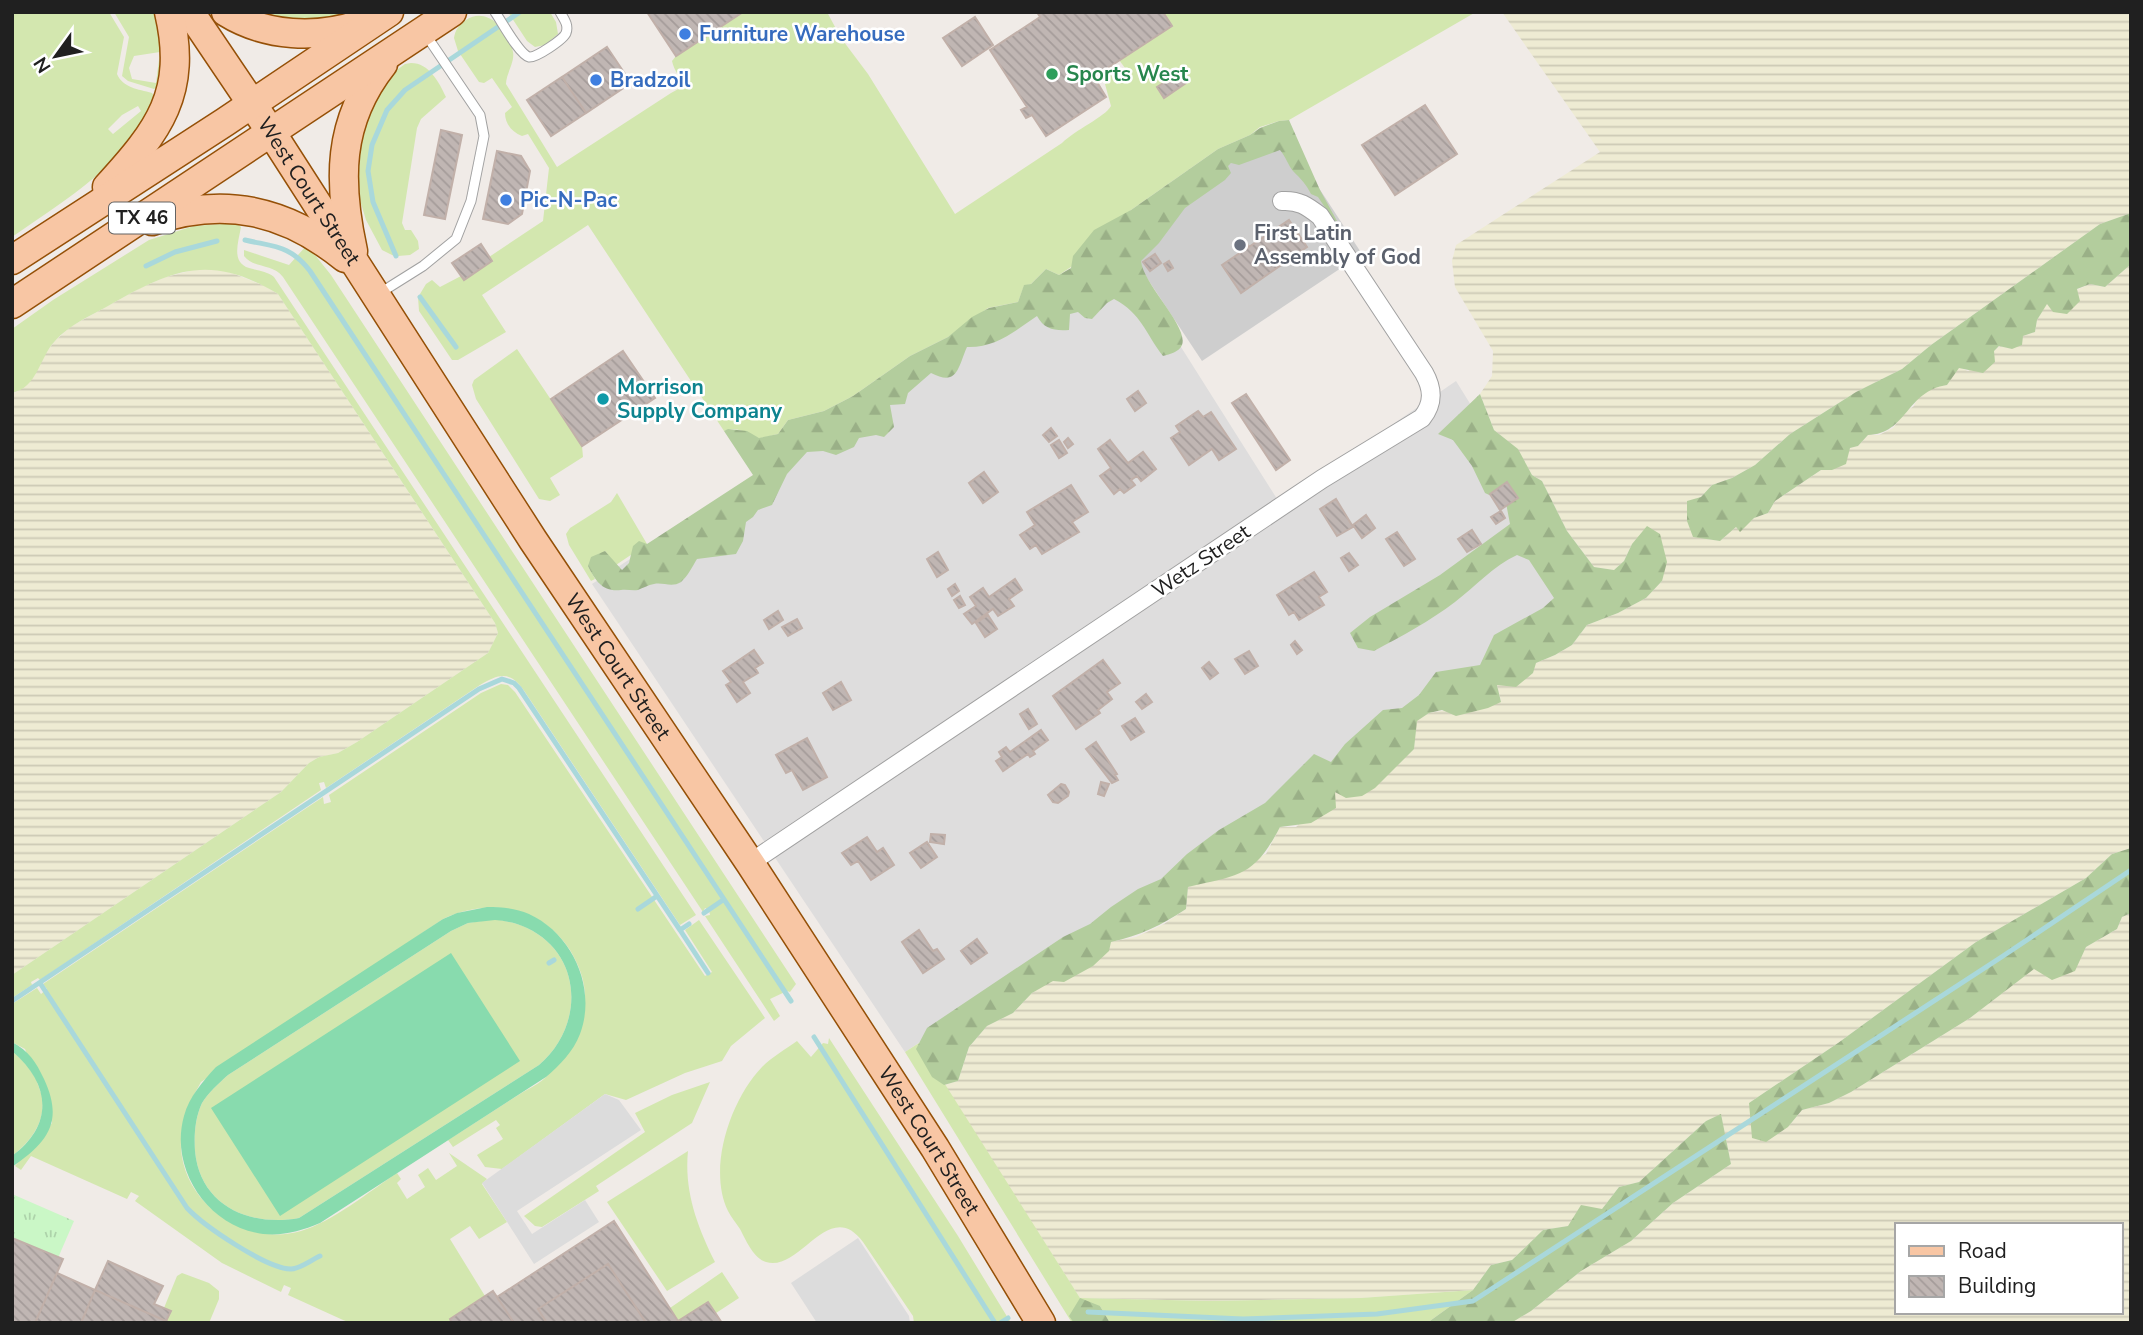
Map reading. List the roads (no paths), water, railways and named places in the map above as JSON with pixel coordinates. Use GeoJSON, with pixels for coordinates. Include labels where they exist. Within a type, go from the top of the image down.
{"type":"FeatureCollection","features":[{"type":"Feature","properties":{"kind":"main road"},"geometry":{"type":"LineString","coordinates":[[63,227],[100,194],[138,152],[165,108],[176,68],[175,40],[169,12]]}},
{"type":"Feature","properties":{"kind":"main road","name":"West Court Street"},"geometry":{"type":"LineString","coordinates":[[190,12],[271,132],[533,540],[750,863],[935,1148],[1041,1323]]}},
{"type":"Feature","properties":{"kind":"main road"},"geometry":{"type":"LineString","coordinates":[[226,12],[251,25],[295,33],[351,28],[386,14]]}},
{"type":"Feature","properties":{"kind":"main road","name":"TX 46"},"geometry":{"type":"LineString","coordinates":[[12,304],[452,12]]}},
{"type":"Feature","properties":{"kind":"main road","name":"TX 46"},"geometry":{"type":"LineString","coordinates":[[12,260],[386,14]]}},
{"type":"Feature","properties":{"kind":"main road"},"geometry":{"type":"LineString","coordinates":[[357,267],[343,180],[348,132],[358,103],[373,76],[413,38]]}},
{"type":"Feature","properties":{"kind":"main road"},"geometry":{"type":"LineString","coordinates":[[122,231],[191,211],[212,208],[247,211],[282,219],[301,227],[357,267]]}},
{"type":"Feature","properties":{"kind":"street","name":"Wetz Street"},"geometry":{"type":"LineString","coordinates":[[750,863],[1322,479],[1422,418],[1432,398],[1429,381],[1424,373],[1320,216],[1295,200],[1282,201]]}},
{"type":"Feature","properties":{"kind":"lane"},"geometry":{"type":"LineString","coordinates":[[495,12],[521,52],[529,57],[536,56],[562,38],[566,32],[566,23],[560,12]]}},
{"type":"Feature","properties":{"kind":"lane"},"geometry":{"type":"LineString","coordinates":[[376,296],[423,266],[456,239],[471,201],[484,136],[480,115],[413,38]]}},
{"type":"Feature","properties":{"kind":"waterway"},"geometry":{"type":"LineString","coordinates":[[396,256],[373,202],[368,171],[372,145],[387,110],[405,90],[520,12]]}},
{"type":"Feature","properties":{"kind":"waterway"},"geometry":{"type":"LineString","coordinates":[[245,240],[289,252],[310,271],[791,1001]]}},
{"type":"Feature","properties":{"kind":"waterway"},"geometry":{"type":"LineString","coordinates":[[146,266],[175,252],[217,241]]}},
{"type":"Feature","properties":{"kind":"waterway"},"geometry":{"type":"LineString","coordinates":[[420,297],[456,347]]}},
{"type":"Feature","properties":{"kind":"waterway"},"geometry":{"type":"LineString","coordinates":[[12,1001],[479,689],[502,679],[519,688],[680,930],[689,924]]}},
{"type":"Feature","properties":{"kind":"waterway"},"geometry":{"type":"LineString","coordinates":[[1088,1312],[1243,1319],[1377,1314],[1473,1301],[2131,870]]}},
{"type":"Feature","properties":{"kind":"waterway"},"geometry":{"type":"LineString","coordinates":[[638,909],[657,896]]}},
{"type":"Feature","properties":{"kind":"waterway"},"geometry":{"type":"LineString","coordinates":[[704,913],[723,900]]}},
{"type":"Feature","properties":{"kind":"waterway"},"geometry":{"type":"LineString","coordinates":[[680,930],[708,973]]}},
{"type":"Feature","properties":{"kind":"waterway"},"geometry":{"type":"LineString","coordinates":[[549,963],[554,960]]}},
{"type":"Feature","properties":{"kind":"waterway"},"geometry":{"type":"LineString","coordinates":[[40,983],[187,1208],[236,1245],[280,1267],[294,1269],[320,1256]]}},
{"type":"Feature","properties":{"kind":"waterway"},"geometry":{"type":"LineString","coordinates":[[814,1037],[995,1323]]}},
{"type":"Feature","properties":{"kind":"waterway"},"geometry":{"type":"LineString","coordinates":[[1000,1323],[1008,1318]]}},
{"type":"Feature","properties":{"kind":"place","name":"Furniture Warehouse"},"geometry":{"type":"Point","coordinates":[685,34]}},
{"type":"Feature","properties":{"kind":"place","name":"Sports West"},"geometry":{"type":"Point","coordinates":[1052,74]}},
{"type":"Feature","properties":{"kind":"place","name":"Bradzoil"},"geometry":{"type":"Point","coordinates":[596,80]}},
{"type":"Feature","properties":{"kind":"place","name":"Pic-N-Pac"},"geometry":{"type":"Point","coordinates":[506,200]}},
{"type":"Feature","properties":{"kind":"place","name":"First Latin Assembly of God"},"geometry":{"type":"Point","coordinates":[1240,245]}},
{"type":"Feature","properties":{"kind":"place","name":"Morrison Supply Company"},"geometry":{"type":"Point","coordinates":[603,399]}}]}
